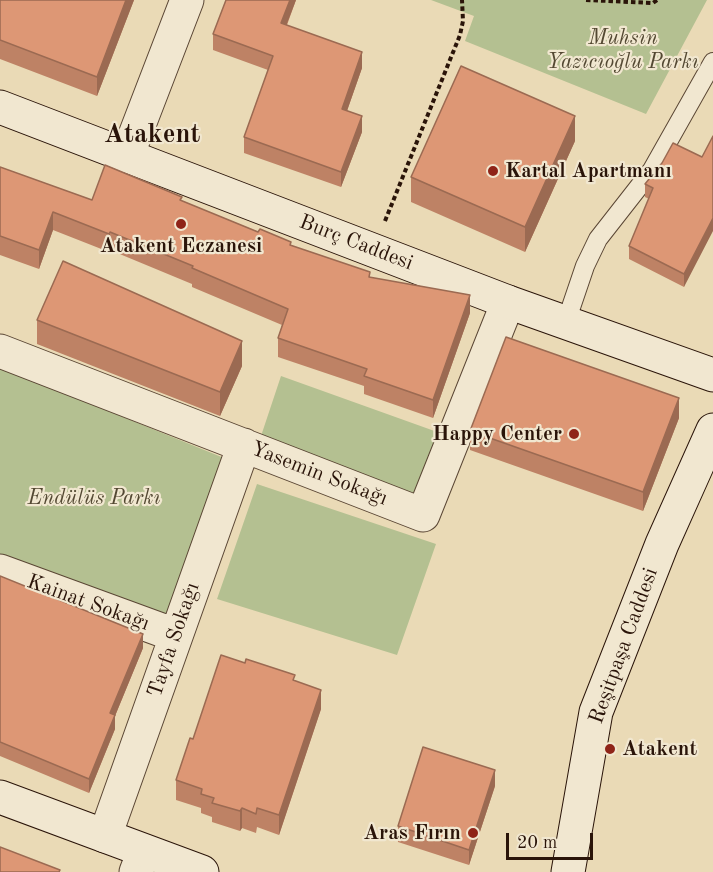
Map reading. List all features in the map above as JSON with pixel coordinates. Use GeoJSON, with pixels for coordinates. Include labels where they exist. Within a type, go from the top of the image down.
{"type":"FeatureCollection","features":[{"type":"Feature","properties":{"kind":"street"},"geometry":{"type":"LineString","coordinates":[[127,156],[187,0]]}},
{"type":"Feature","properties":{"kind":"street","name":"Burç Caddesi"},"geometry":{"type":"LineString","coordinates":[[0,107],[508,302],[713,375]]}},
{"type":"Feature","properties":{"kind":"street","name":"Yasemin Sokağı"},"geometry":{"type":"LineString","coordinates":[[0,351],[423,515],[508,302]]}},
{"type":"Feature","properties":{"kind":"street","name":"Reşitpaşa Caddesi"},"geometry":{"type":"LineString","coordinates":[[568,872],[596,712],[662,544],[713,430]]}},
{"type":"Feature","properties":{"kind":"street","name":"Tayfa Sokağı"},"geometry":{"type":"LineString","coordinates":[[105,836],[244,445]]}},
{"type":"Feature","properties":{"kind":"street","name":"Kainat Sokağı"},"geometry":{"type":"LineString","coordinates":[[0,571],[175,635]]}},
{"type":"Feature","properties":{"kind":"street"},"geometry":{"type":"LineString","coordinates":[[0,797],[105,836],[140,861],[202,872]]}},
{"type":"Feature","properties":{"kind":"lane"},"geometry":{"type":"LineString","coordinates":[[566,322],[585,266],[598,239],[652,170],[713,62]]}},
{"type":"Feature","properties":{"kind":"path"},"geometry":{"type":"LineString","coordinates":[[374,250],[460,35],[463,21],[462,0]]}},
{"type":"Feature","properties":{"kind":"path"},"geometry":{"type":"LineString","coordinates":[[586,0],[653,3],[657,0]]}},
{"type":"Feature","properties":{"kind":"green space","name":"Muhsin Yazıcıoğlu Parkı"},"geometry":{"type":"Polygon","coordinates":[[[431,0],[707,0],[646,114],[465,41],[474,16],[431,0]]]}},
{"type":"Feature","properties":{"kind":"green space","name":"Endülüs Parkı"},"geometry":{"type":"Polygon","coordinates":[[[0,367],[224,458],[169,617],[0,555],[0,367]]]}},
{"type":"Feature","properties":{"kind":"green space"},"geometry":{"type":"Polygon","coordinates":[[[281,376],[454,438],[417,512],[256,451],[281,376]]]}},
{"type":"Feature","properties":{"kind":"green space"},"geometry":{"type":"Polygon","coordinates":[[[257,484],[436,544],[397,655],[217,599],[257,484]]]}},
{"type":"Feature","properties":{"kind":"building"},"geometry":{"type":"Polygon","coordinates":[[[0,0],[126,0],[97,77],[0,40],[0,0]]]}},
{"type":"Feature","properties":{"kind":"building"},"geometry":{"type":"Polygon","coordinates":[[[226,0],[290,0],[281,23],[362,52],[342,109],[362,116],[341,172],[244,137],[273,56],[213,34],[226,0]]]}},
{"type":"Feature","properties":{"kind":"building","name":"Kartal Apartmanı"},"geometry":{"type":"Polygon","coordinates":[[[461,66],[575,116],[525,227],[411,177],[461,66]]]}},
{"type":"Feature","properties":{"kind":"building"},"geometry":{"type":"Polygon","coordinates":[[[713,136],[713,218],[684,274],[629,246],[653,188],[645,184],[662,163],[673,143],[702,157],[713,136]]]}},
{"type":"Feature","properties":{"kind":"building"},"geometry":{"type":"Polygon","coordinates":[[[105,165],[182,197],[180,200],[258,232],[260,229],[291,242],[290,245],[370,272],[369,277],[470,295],[433,400],[364,376],[367,369],[278,338],[288,309],[110,232],[109,234],[53,212],[39,250],[0,236],[0,167],[92,200],[105,165]]]}},
{"type":"Feature","properties":{"kind":"building"},"geometry":{"type":"Polygon","coordinates":[[[63,261],[242,341],[220,392],[37,320],[63,261]]]}},
{"type":"Feature","properties":{"kind":"building","name":"Happy Center"},"geometry":{"type":"Polygon","coordinates":[[[506,337],[679,398],[643,492],[470,431],[506,337]]]}},
{"type":"Feature","properties":{"kind":"building"},"geometry":{"type":"Polygon","coordinates":[[[0,576],[143,634],[110,713],[115,715],[89,779],[0,742],[0,576]]]}},
{"type":"Feature","properties":{"kind":"building"},"geometry":{"type":"Polygon","coordinates":[[[221,655],[245,663],[246,659],[295,675],[293,680],[321,690],[279,815],[257,808],[256,814],[242,808],[240,811],[212,803],[214,798],[201,794],[202,789],[176,780],[190,738],[193,739],[221,655]]]}},
{"type":"Feature","properties":{"kind":"building"},"geometry":{"type":"Polygon","coordinates":[[[423,747],[495,770],[469,850],[398,826],[423,747]]]}},
{"type":"Feature","properties":{"kind":"building"},"geometry":{"type":"Polygon","coordinates":[[[0,847],[60,870],[59,872],[0,872],[0,847]]]}},
{"type":"Feature","properties":{"kind":"place","name":"Kartal Apartmanı"},"geometry":{"type":"Point","coordinates":[493,171]}},
{"type":"Feature","properties":{"kind":"place","name":"Atakent Eczanesi"},"geometry":{"type":"Point","coordinates":[181,224]}},
{"type":"Feature","properties":{"kind":"place","name":"Happy Center"},"geometry":{"type":"Point","coordinates":[574,434]}},
{"type":"Feature","properties":{"kind":"place","name":"Atakent"},"geometry":{"type":"Point","coordinates":[610,749]}},
{"type":"Feature","properties":{"kind":"place","name":"Aras Fırın"},"geometry":{"type":"Point","coordinates":[473,833]}},
{"type":"Feature","properties":{"kind":"district","name":"Atakent"},"geometry":{"type":"Point","coordinates":[152,135]}}]}
